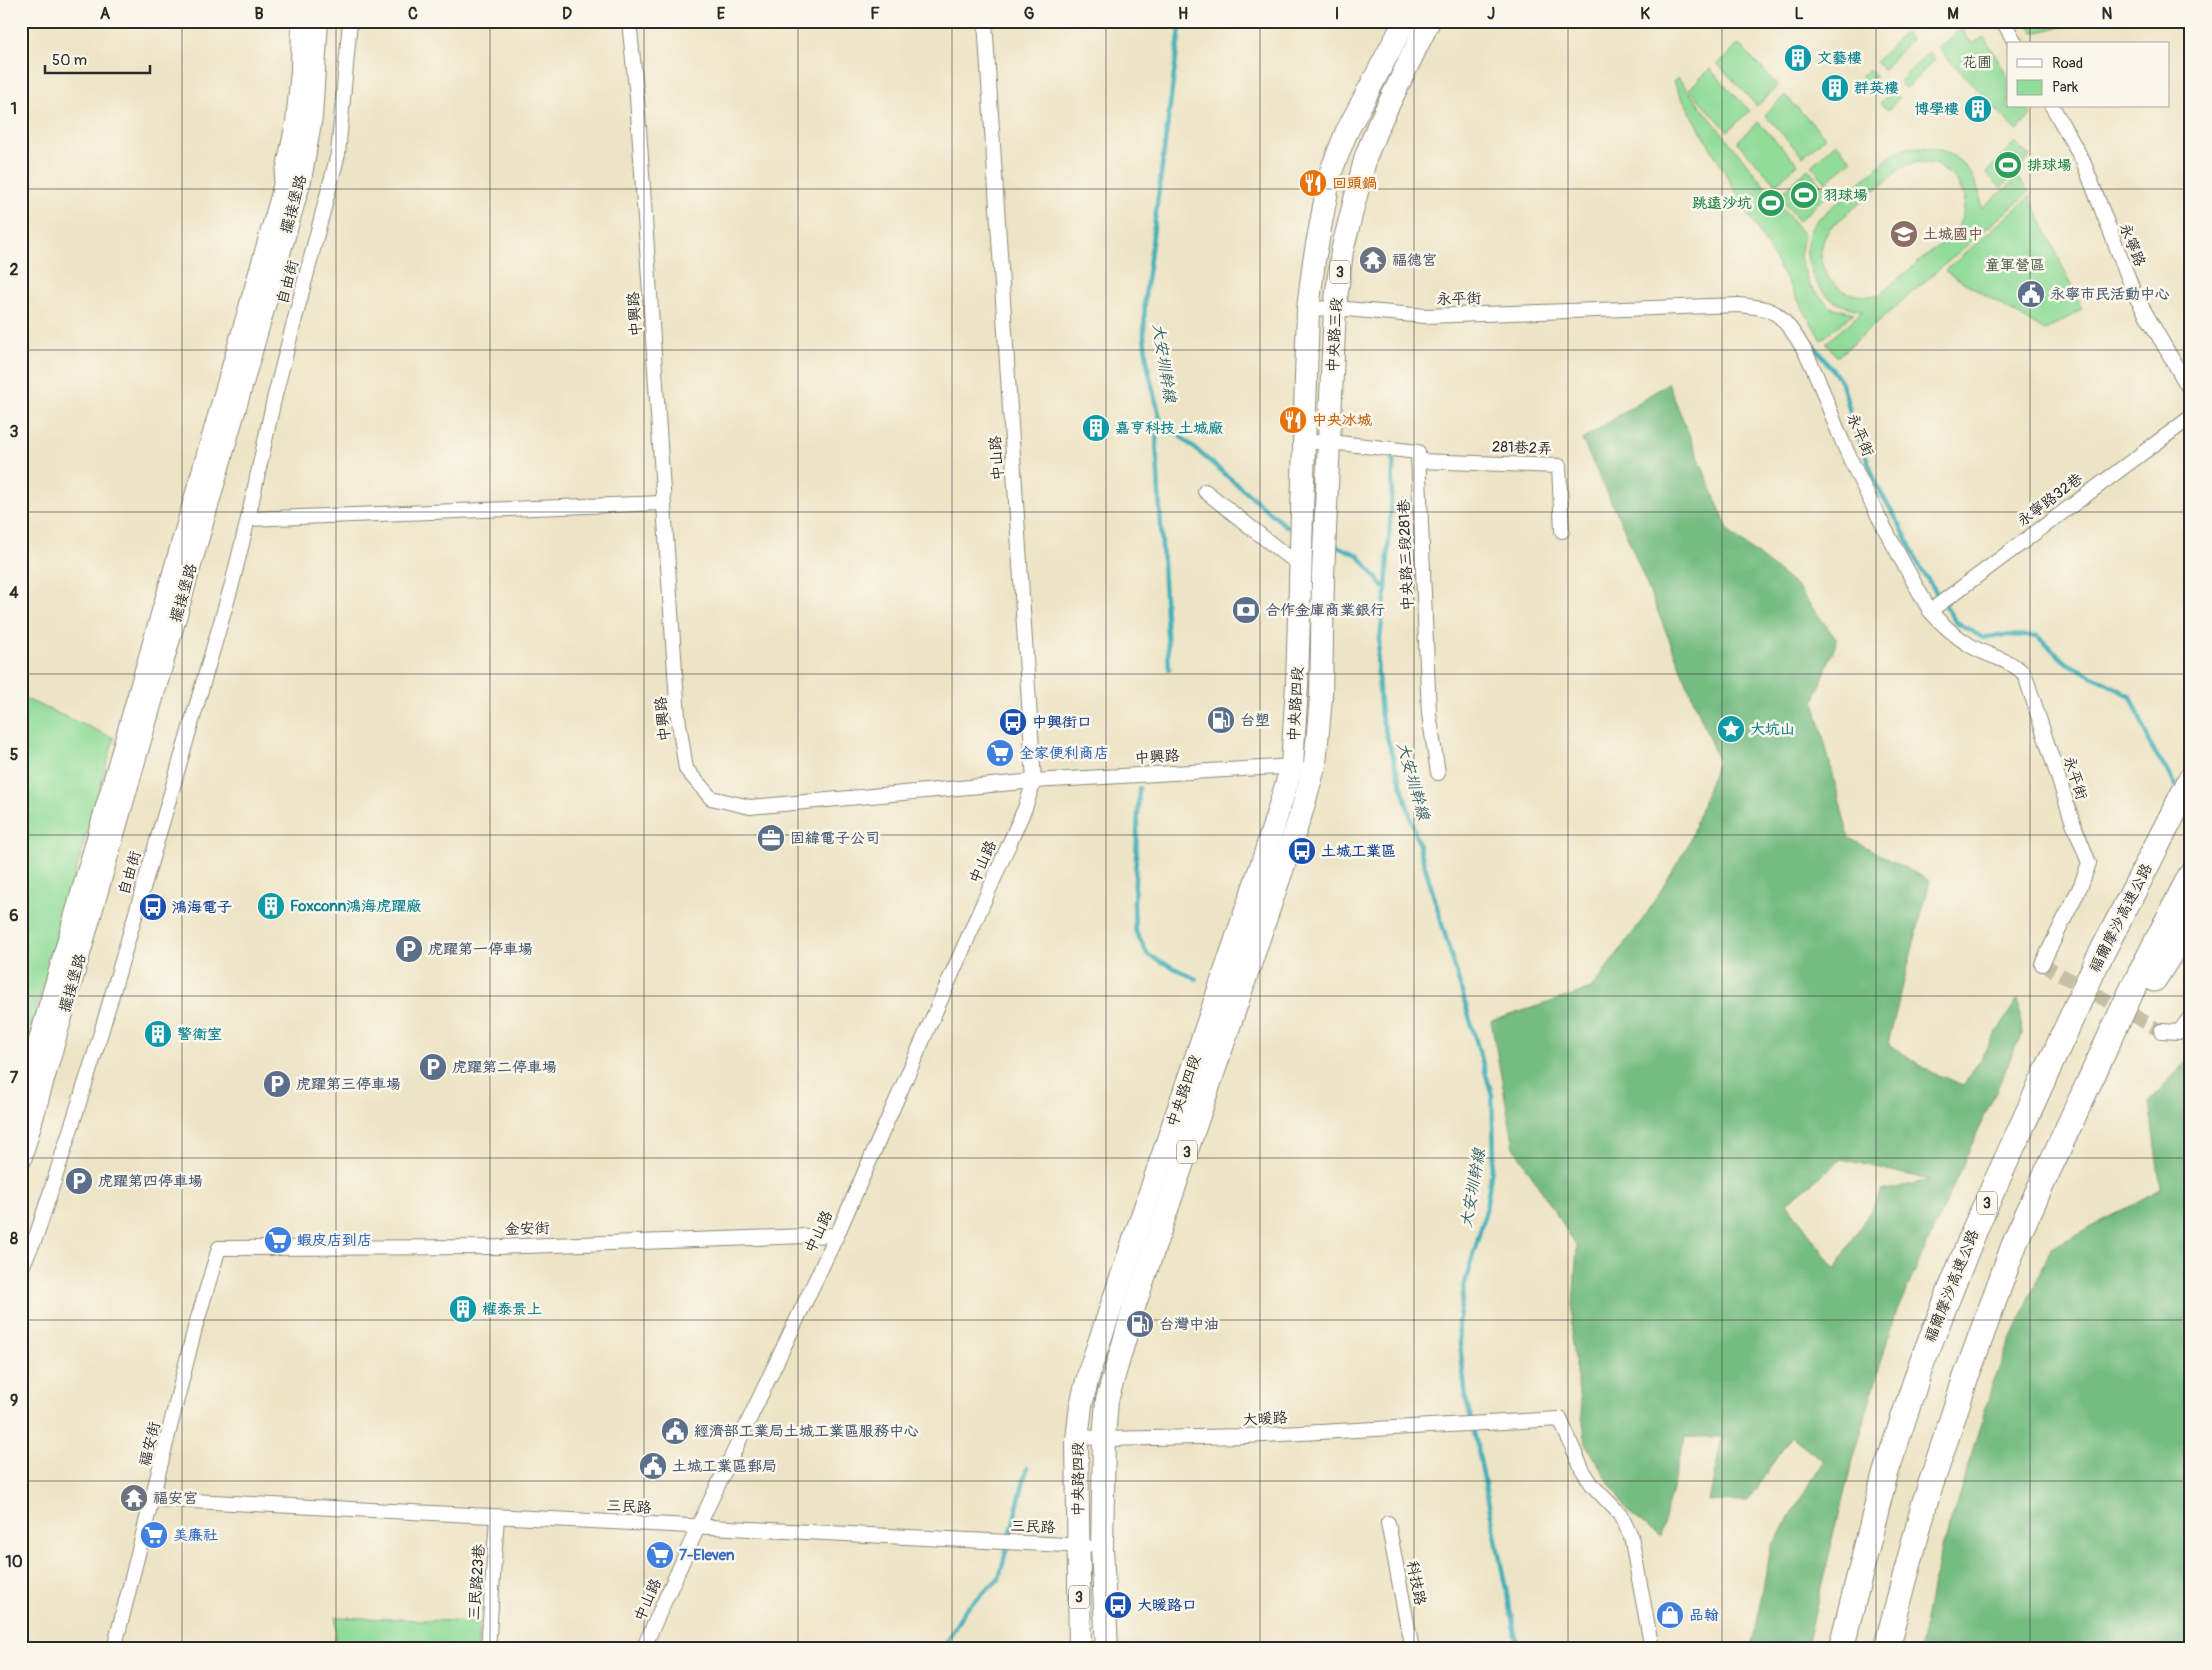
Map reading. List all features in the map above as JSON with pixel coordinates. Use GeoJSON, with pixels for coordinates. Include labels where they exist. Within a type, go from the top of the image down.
{"type":"FeatureCollection","features":[{"type":"Feature","properties":{"kind":"highway","name":"福爾摩沙高速公路"},"geometry":{"type":"LineString","coordinates":[[1841,1649],[1887,1469],[1922,1362],[1977,1224],[2096,964],[2191,779]]}},
{"type":"Feature","properties":{"kind":"highway"},"geometry":{"type":"LineString","coordinates":[[1886,1649],[1925,1502],[1966,1377],[2017,1237],[2134,988],[2191,875]]}},
{"type":"Feature","properties":{"kind":"highway"},"geometry":{"type":"LineString","coordinates":[[2017,1237],[2144,994],[2191,920]]}},
{"type":"Feature","properties":{"kind":"main road","name":"中央路三段"},"geometry":{"type":"LineString","coordinates":[[1301,564],[1308,309],[1314,261],[1330,174],[1346,134],[1405,21]]}},
{"type":"Feature","properties":{"kind":"main road","name":"中央路三段"},"geometry":{"type":"LineString","coordinates":[[1323,575],[1336,308],[1342,251],[1366,156],[1378,126],[1429,21]]}},
{"type":"Feature","properties":{"kind":"main road","name":"中央路四段"},"geometry":{"type":"LineString","coordinates":[[1080,1649],[1077,1436],[1081,1405],[1090,1368],[1265,854],[1292,766],[1298,685],[1301,564]]}},
{"type":"Feature","properties":{"kind":"main road","name":"中央路四段"},"geometry":{"type":"LineString","coordinates":[[1107,1649],[1102,1548],[1104,1439],[1107,1400],[1134,1307],[1295,833],[1315,764],[1320,698],[1323,575]]}},
{"type":"Feature","properties":{"kind":"street","name":"擺接堡路"},"geometry":{"type":"LineString","coordinates":[[21,1103],[281,196],[296,123],[301,71],[302,21]]}},
{"type":"Feature","properties":{"kind":"street","name":"擺接堡路"},"geometry":{"type":"LineString","coordinates":[[21,1160],[302,180],[312,117],[318,21]]}},
{"type":"Feature","properties":{"kind":"street","name":"自由街"},"geometry":{"type":"LineString","coordinates":[[21,1269],[37,1234],[95,1053],[229,593],[276,395],[338,154],[350,21]]}},
{"type":"Feature","properties":{"kind":"street","name":"中興路"},"geometry":{"type":"LineString","coordinates":[[630,21],[637,98],[678,718],[686,769],[712,798],[750,807],[1034,781],[1315,764]]}},
{"type":"Feature","properties":{"kind":"street","name":"中山路"},"geometry":{"type":"LineString","coordinates":[[644,1649],[698,1527],[837,1235],[1025,808],[1034,781],[985,21]]}},
{"type":"Feature","properties":{"kind":"street"},"geometry":{"type":"LineString","coordinates":[[2003,21],[2015,42]]}},
{"type":"Feature","properties":{"kind":"street","name":"永寧路"},"geometry":{"type":"LineString","coordinates":[[2053,108],[2083,161],[2135,295],[2176,371],[2191,392]]}},
{"type":"Feature","properties":{"kind":"street","name":"永平街"},"geometry":{"type":"LineString","coordinates":[[1308,309],[1336,308],[1425,316],[1739,305],[1769,309],[1781,318],[1797,339],[1814,370],[1844,444],[1930,611],[1946,629],[1972,647],[2017,666],[2025,676],[2072,820],[2090,863],[2042,964]]}},
{"type":"Feature","properties":{"kind":"street","name":"永寧路32巷"},"geometry":{"type":"LineString","coordinates":[[1930,611],[2191,417]]}},
{"type":"Feature","properties":{"kind":"street"},"geometry":{"type":"LineString","coordinates":[[1303,442],[1330,442],[1418,452],[1418,461]]}},
{"type":"Feature","properties":{"kind":"street","name":"281巷2弄"},"geometry":{"type":"LineString","coordinates":[[1418,461],[1559,466],[1562,531]]}},
{"type":"Feature","properties":{"kind":"street","name":"中央路三段281巷"},"geometry":{"type":"LineString","coordinates":[[1418,461],[1429,714],[1438,773]]}},
{"type":"Feature","properties":{"kind":"street"},"geometry":{"type":"LineString","coordinates":[[1205,491],[1283,553],[1301,564]]}},
{"type":"Feature","properties":{"kind":"street"},"geometry":{"type":"LineString","coordinates":[[248,519],[664,503]]}},
{"type":"Feature","properties":{"kind":"street"},"geometry":{"type":"LineString","coordinates":[[2161,1031],[2179,1032],[2191,1016]]}},
{"type":"Feature","properties":{"kind":"street","name":"金安街"},"geometry":{"type":"LineString","coordinates":[[219,1248],[498,1247],[837,1235]]}},
{"type":"Feature","properties":{"kind":"street","name":"福安街"},"geometry":{"type":"LineString","coordinates":[[114,1649],[195,1328],[219,1248]]}},
{"type":"Feature","properties":{"kind":"street","name":"大暖路"},"geometry":{"type":"LineString","coordinates":[[1077,1436],[1104,1439],[1245,1436],[1560,1419],[1582,1469],[1593,1486],[1620,1514],[1631,1536],[1652,1649]]}},
{"type":"Feature","properties":{"kind":"street","name":"三民路"},"geometry":{"type":"LineString","coordinates":[[153,1500],[1078,1545],[1102,1548]]}},
{"type":"Feature","properties":{"kind":"street","name":"三民路23巷"},"geometry":{"type":"LineString","coordinates":[[488,1649],[498,1517]]}},
{"type":"Feature","properties":{"kind":"street","name":"科技路"},"geometry":{"type":"LineString","coordinates":[[1388,1523],[1412,1649]]}},
{"type":"Feature","properties":{"kind":"green space"},"geometry":{"type":"Polygon","coordinates":[[[2027,21],[2084,21],[2034,33],[2027,21]]]}},
{"type":"Feature","properties":{"kind":"green space","name":"花圃"},"geometry":{"type":"Polygon","coordinates":[[[1961,28],[1972,44],[1984,37],[2007,75],[2007,108],[2027,108],[2031,115],[2017,131],[1938,48],[1961,28]]]}},
{"type":"Feature","properties":{"kind":"green space"},"geometry":{"type":"Polygon","coordinates":[[[1905,32],[1911,40],[1883,69],[1876,62],[1905,32]]]}},
{"type":"Feature","properties":{"kind":"green space"},"geometry":{"type":"Polygon","coordinates":[[[1739,44],[1778,86],[1757,106],[1718,64],[1739,44]]]}},
{"type":"Feature","properties":{"kind":"green space"},"geometry":{"type":"Polygon","coordinates":[[[1929,52],[1935,59],[1906,89],[1899,82],[1929,52]]]}},
{"type":"Feature","properties":{"kind":"green space"},"geometry":{"type":"Polygon","coordinates":[[[1710,69],[1750,111],[1728,131],[1689,89],[1710,69]]]}},
{"type":"Feature","properties":{"kind":"green space"},"geometry":{"type":"Polygon","coordinates":[[[1869,69],[1876,76],[1865,89],[1857,81],[1869,69]]]}},
{"type":"Feature","properties":{"kind":"green space"},"geometry":{"type":"Polygon","coordinates":[[[1678,78],[1804,235],[1800,257],[1809,285],[1830,307],[1854,313],[1821,340],[1673,82],[1678,78]]]}},
{"type":"Feature","properties":{"kind":"green space"},"geometry":{"type":"Polygon","coordinates":[[[1892,91],[1899,98],[1888,110],[1880,103],[1892,91]]]}},
{"type":"Feature","properties":{"kind":"green space"},"geometry":{"type":"Polygon","coordinates":[[[1785,95],[1825,137],[1803,157],[1765,115],[1785,95]]]}},
{"type":"Feature","properties":{"kind":"green space"},"geometry":{"type":"Polygon","coordinates":[[[1758,122],[1798,164],[1776,184],[1737,142],[1758,122]]]}},
{"type":"Feature","properties":{"kind":"green space"},"geometry":{"type":"Polygon","coordinates":[[[1836,143],[1852,160],[1826,182],[1811,166],[1836,143]]]}},
{"type":"Feature","properties":{"kind":"green space","name":"排球場"},"geometry":{"type":"Polygon","coordinates":[[[2015,143],[2030,157],[2001,188],[1986,173],[2015,143]]]}},
{"type":"Feature","properties":{"kind":"green space"},"geometry":{"type":"Polygon","coordinates":[[[1922,147],[1935,149],[1956,158],[1971,174],[1980,196],[1982,208],[2018,178],[2029,192],[1837,357],[1826,343],[1863,311],[1831,299],[1818,285],[1808,259],[1807,250],[1811,230],[1818,219],[1894,153],[1907,148],[1922,147]],[[1920,162],[1905,165],[1830,228],[1822,247],[1822,265],[1826,274],[1840,289],[1859,295],[1870,296],[1880,294],[1956,231],[1963,215],[1965,197],[1956,179],[1935,164],[1920,162]]]}},
{"type":"Feature","properties":{"kind":"green space","name":"羽球場"},"geometry":{"type":"Polygon","coordinates":[[[1808,169],[1829,193],[1799,221],[1779,196],[1808,169]]]}},
{"type":"Feature","properties":{"kind":"green space","name":"童軍營區"},"geometry":{"type":"Polygon","coordinates":[[[2030,196],[2082,309],[2045,331],[1945,271],[2030,196]]]}},
{"type":"Feature","properties":{"kind":"green space"},"geometry":{"type":"Polygon","coordinates":[[[1668,383],[1729,532],[1796,586],[1837,640],[1814,701],[1849,838],[1930,881],[1888,1043],[1930,1072],[1964,1085],[2018,998],[2022,1033],[1893,1320],[1848,1478],[1806,1649],[1751,1649],[1771,1548],[1824,1461],[1791,1436],[1747,1502],[1709,1501],[1722,1437],[1685,1437],[1660,1537],[1626,1510],[1586,1444],[1571,1337],[1577,1247],[1514,1147],[1491,1021],[1591,989],[1646,915],[1688,845],[1718,760],[1623,526],[1582,440],[1668,383]],[[1842,1159],[1787,1203],[1835,1269],[1882,1191],[1929,1180],[1842,1159]]]}},
{"type":"Feature","properties":{"kind":"green space"},"geometry":{"type":"Polygon","coordinates":[[[21,697],[114,738],[21,1064],[21,697]]]}},
{"type":"Feature","properties":{"kind":"green space"},"geometry":{"type":"Polygon","coordinates":[[[2191,1056],[2191,1649],[1920,1649],[1931,1587],[1994,1380],[2051,1248],[2161,1190],[2149,1102],[2191,1056]]]}},
{"type":"Feature","properties":{"kind":"green space"},"geometry":{"type":"Polygon","coordinates":[[[336,1617],[479,1622],[478,1649],[335,1649],[336,1617]]]}},
{"type":"Feature","properties":{"kind":"waterway","name":"大安圳幹線"},"geometry":{"type":"LineString","coordinates":[[1181,21],[1145,296],[1144,336],[1148,368],[1160,419],[1286,526],[1294,529]]}},
{"type":"Feature","properties":{"kind":"waterway"},"geometry":{"type":"LineString","coordinates":[[1804,331],[1842,383],[1854,425],[1878,488],[1900,525],[1921,569],[1955,621],[1983,638],[1998,635],[2037,636],[2067,663],[2131,696],[2152,748],[2177,787]]}},
{"type":"Feature","properties":{"kind":"waterway"},"geometry":{"type":"LineString","coordinates":[[1160,419],[1156,440],[1169,669]]}},
{"type":"Feature","properties":{"kind":"waterway"},"geometry":{"type":"LineString","coordinates":[[1386,590],[1394,455]]}},
{"type":"Feature","properties":{"kind":"waterway","name":"大安圳幹線"},"geometry":{"type":"LineString","coordinates":[[1332,544],[1358,555],[1386,590],[1377,662],[1381,716],[1492,1095],[1494,1152],[1486,1210],[1465,1283],[1458,1324],[1466,1399],[1518,1649]]}},
{"type":"Feature","properties":{"kind":"waterway"},"geometry":{"type":"LineString","coordinates":[[1139,788],[1134,903],[1135,930],[1148,955],[1196,979]]}},
{"type":"Feature","properties":{"kind":"waterway"},"geometry":{"type":"LineString","coordinates":[[942,1649],[965,1610],[999,1579],[1027,1468]]}},
{"type":"Feature","properties":{"kind":"tunnel"},"geometry":{"type":"LineString","coordinates":[[2042,964],[2161,1031]]}},
{"type":"Feature","properties":{"kind":"place","name":"文藝樓"},"geometry":{"type":"Point","coordinates":[1798,58]}},
{"type":"Feature","properties":{"kind":"place","name":"群英樓"},"geometry":{"type":"Point","coordinates":[1835,88]}},
{"type":"Feature","properties":{"kind":"place","name":"博學樓"},"geometry":{"type":"Point","coordinates":[1978,109]}},
{"type":"Feature","properties":{"kind":"place","name":"排球場"},"geometry":{"type":"Point","coordinates":[2008,165]}},
{"type":"Feature","properties":{"kind":"place","name":"回頭鍋"},"geometry":{"type":"Point","coordinates":[1313,183]}},
{"type":"Feature","properties":{"kind":"place","name":"羽球場"},"geometry":{"type":"Point","coordinates":[1804,195]}},
{"type":"Feature","properties":{"kind":"place","name":"跳遠沙坑"},"geometry":{"type":"Point","coordinates":[1771,203]}},
{"type":"Feature","properties":{"kind":"place","name":"土城國中"},"geometry":{"type":"Point","coordinates":[1904,234]}},
{"type":"Feature","properties":{"kind":"place","name":"福德宮"},"geometry":{"type":"Point","coordinates":[1373,260]}},
{"type":"Feature","properties":{"kind":"place","name":"永寧市民活動中心"},"geometry":{"type":"Point","coordinates":[2031,294]}},
{"type":"Feature","properties":{"kind":"place","name":"中央冰城"},"geometry":{"type":"Point","coordinates":[1293,420]}},
{"type":"Feature","properties":{"kind":"place","name":"嘉亨科技 土城廠"},"geometry":{"type":"Point","coordinates":[1096,428]}},
{"type":"Feature","properties":{"kind":"place","name":"合作金庫商業銀行"},"geometry":{"type":"Point","coordinates":[1246,610]}},
{"type":"Feature","properties":{"kind":"place","name":"台塑"},"geometry":{"type":"Point","coordinates":[1221,720]}},
{"type":"Feature","properties":{"kind":"place","name":"中興街口"},"geometry":{"type":"Point","coordinates":[1013,722]}},
{"type":"Feature","properties":{"kind":"place","name":"大坑山"},"geometry":{"type":"Point","coordinates":[1731,729]}},
{"type":"Feature","properties":{"kind":"place","name":"全家便利商店"},"geometry":{"type":"Point","coordinates":[1000,753]}},
{"type":"Feature","properties":{"kind":"place","name":"固緯電子公司"},"geometry":{"type":"Point","coordinates":[771,838]}},
{"type":"Feature","properties":{"kind":"place","name":"土城工業區"},"geometry":{"type":"Point","coordinates":[1302,851]}},
{"type":"Feature","properties":{"kind":"place","name":"Foxconn鴻海虎躍廠"},"geometry":{"type":"Point","coordinates":[271,906]}},
{"type":"Feature","properties":{"kind":"place","name":"鴻海電子"},"geometry":{"type":"Point","coordinates":[153,907]}},
{"type":"Feature","properties":{"kind":"place","name":"虎躍第一停車場"},"geometry":{"type":"Point","coordinates":[409,949]}},
{"type":"Feature","properties":{"kind":"place","name":"警衛室"},"geometry":{"type":"Point","coordinates":[158,1034]}},
{"type":"Feature","properties":{"kind":"place","name":"虎躍第二停車場"},"geometry":{"type":"Point","coordinates":[433,1067]}},
{"type":"Feature","properties":{"kind":"place","name":"虎躍第三停車場"},"geometry":{"type":"Point","coordinates":[277,1084]}},
{"type":"Feature","properties":{"kind":"place","name":"虎躍第四停車場"},"geometry":{"type":"Point","coordinates":[79,1181]}},
{"type":"Feature","properties":{"kind":"place","name":"蝦皮店到店"},"geometry":{"type":"Point","coordinates":[278,1240]}},
{"type":"Feature","properties":{"kind":"place","name":"權泰景上"},"geometry":{"type":"Point","coordinates":[463,1309]}},
{"type":"Feature","properties":{"kind":"place","name":"台灣中油"},"geometry":{"type":"Point","coordinates":[1140,1324]}},
{"type":"Feature","properties":{"kind":"place","name":"經濟部工業局土城工業區服務中心"},"geometry":{"type":"Point","coordinates":[675,1431]}},
{"type":"Feature","properties":{"kind":"place","name":"土城工業區郵局"},"geometry":{"type":"Point","coordinates":[653,1466]}},
{"type":"Feature","properties":{"kind":"place","name":"福安宮"},"geometry":{"type":"Point","coordinates":[134,1498]}},
{"type":"Feature","properties":{"kind":"place","name":"美廉社"},"geometry":{"type":"Point","coordinates":[154,1535]}},
{"type":"Feature","properties":{"kind":"place","name":"7-Eleven"},"geometry":{"type":"Point","coordinates":[660,1555]}},
{"type":"Feature","properties":{"kind":"place","name":"大暖路口"},"geometry":{"type":"Point","coordinates":[1118,1605]}},
{"type":"Feature","properties":{"kind":"place","name":"品翰"},"geometry":{"type":"Point","coordinates":[1670,1615]}}]}
